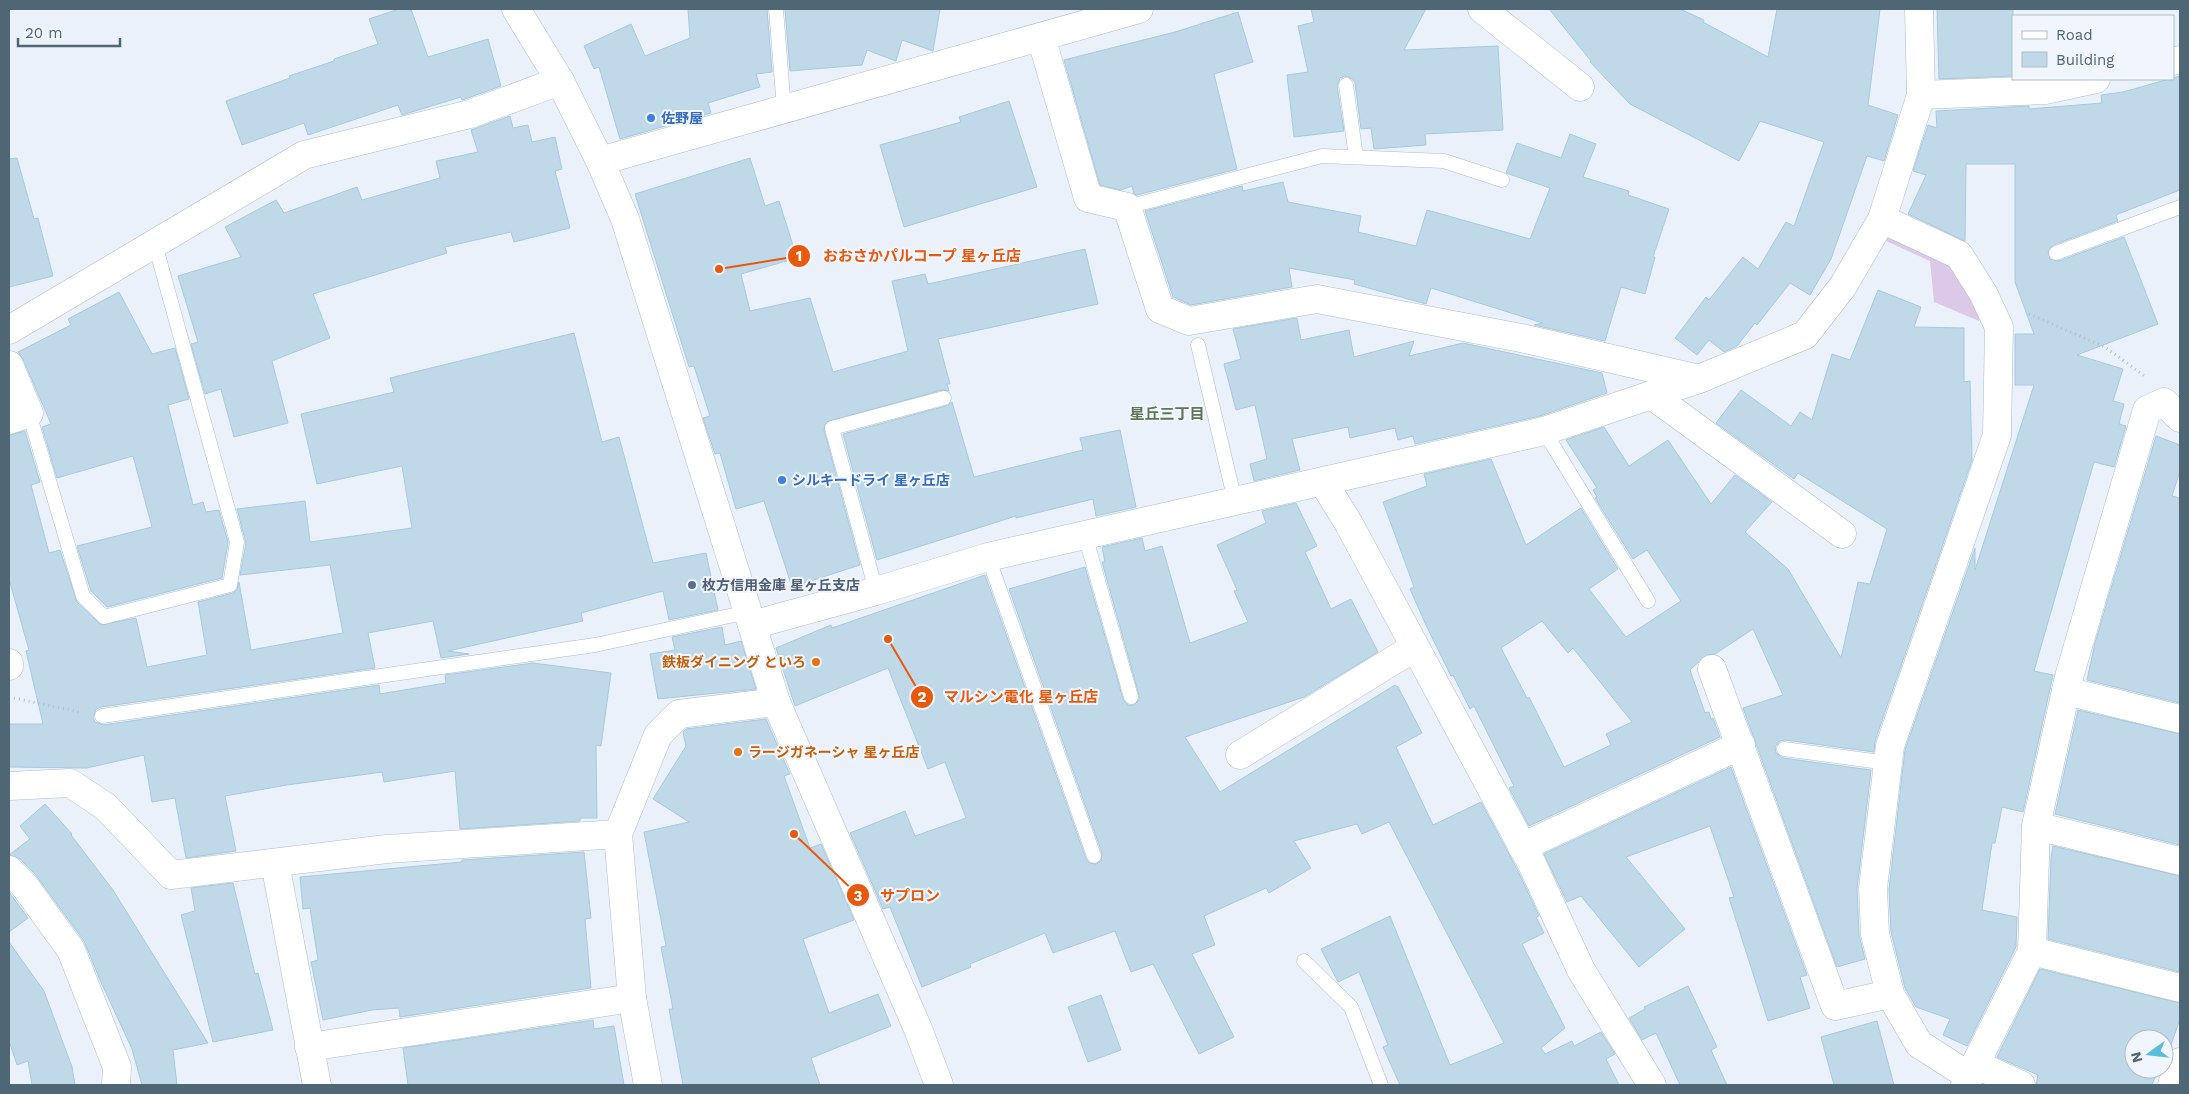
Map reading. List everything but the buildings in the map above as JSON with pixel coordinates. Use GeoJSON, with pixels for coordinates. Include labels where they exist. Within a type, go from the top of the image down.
{"type":"FeatureCollection","features":[{"type":"Feature","properties":{"kind":"street"},"geometry":{"type":"LineString","coordinates":[[516,9],[560,81],[600,161],[625,219],[776,702],[918,1029],[939,1085]]}},
{"type":"Feature","properties":{"kind":"street"},"geometry":{"type":"LineString","coordinates":[[600,161],[1139,9]]}},
{"type":"Feature","properties":{"kind":"street"},"geometry":{"type":"LineString","coordinates":[[1482,9],[1580,87]]}},
{"type":"Feature","properties":{"kind":"street"},"geometry":{"type":"LineString","coordinates":[[750,618],[876,591],[988,557],[1544,430],[1653,396],[1805,335],[1843,286],[1882,218],[1921,95],[1919,9]]}},
{"type":"Feature","properties":{"kind":"street"},"geometry":{"type":"LineString","coordinates":[[1042,37],[1088,198],[1127,208],[1160,309],[1189,321],[1317,299],[1521,338],[1698,379]]}},
{"type":"Feature","properties":{"kind":"street"},"geometry":{"type":"LineString","coordinates":[[1921,95],[2046,90],[2091,80]]}},
{"type":"Feature","properties":{"kind":"street"},"geometry":{"type":"LineString","coordinates":[[9,330],[304,155],[470,114],[560,81]]}},
{"type":"Feature","properties":{"kind":"street"},"geometry":{"type":"LineString","coordinates":[[1882,218],[1959,255],[1982,293],[1999,327],[1997,435],[1890,746],[1873,888],[1875,934],[1890,994],[1920,1044],[1970,1075],[2021,1085]]}},
{"type":"Feature","properties":{"kind":"street"},"geometry":{"type":"LineString","coordinates":[[9,364],[19,416]]}},
{"type":"Feature","properties":{"kind":"street"},"geometry":{"type":"LineString","coordinates":[[1653,396],[1842,534]]}},
{"type":"Feature","properties":{"kind":"street"},"geometry":{"type":"LineString","coordinates":[[1970,1075],[2032,951],[2036,826],[2066,691],[2147,410],[2172,410]]}},
{"type":"Feature","properties":{"kind":"street"},"geometry":{"type":"LineString","coordinates":[[1323,482],[1349,524],[1522,848],[1581,970],[1652,1085]]}},
{"type":"Feature","properties":{"kind":"street"},"geometry":{"type":"LineString","coordinates":[[1240,755],[1415,647]]}},
{"type":"Feature","properties":{"kind":"street"},"geometry":{"type":"LineString","coordinates":[[1712,669],[1742,745],[1835,1006],[1890,994]]}},
{"type":"Feature","properties":{"kind":"street"},"geometry":{"type":"LineString","coordinates":[[2066,691],[2180,719]]}},
{"type":"Feature","properties":{"kind":"street"},"geometry":{"type":"LineString","coordinates":[[648,1085],[632,998],[618,834],[658,735],[679,714],[776,702]]}},
{"type":"Feature","properties":{"kind":"street"},"geometry":{"type":"LineString","coordinates":[[1522,848],[1742,745]]}},
{"type":"Feature","properties":{"kind":"street"},"geometry":{"type":"LineString","coordinates":[[9,786],[70,783],[106,807],[171,875],[388,849],[618,834]]}},
{"type":"Feature","properties":{"kind":"street"},"geometry":{"type":"LineString","coordinates":[[2036,826],[2180,861]]}},
{"type":"Feature","properties":{"kind":"street"},"geometry":{"type":"LineString","coordinates":[[275,863],[317,1085]]}},
{"type":"Feature","properties":{"kind":"street"},"geometry":{"type":"LineString","coordinates":[[9,870],[24,885],[71,950],[117,1067],[116,1085]]}},
{"type":"Feature","properties":{"kind":"street"},"geometry":{"type":"LineString","coordinates":[[2032,951],[2180,988]]}},
{"type":"Feature","properties":{"kind":"street"},"geometry":{"type":"LineString","coordinates":[[309,1047],[632,998]]}},
{"type":"Feature","properties":{"kind":"street"},"geometry":{"type":"LineString","coordinates":[[2172,1085],[2180,1062]]}},
{"type":"Feature","properties":{"kind":"lane"},"geometry":{"type":"LineString","coordinates":[[776,9],[784,109]]}},
{"type":"Feature","properties":{"kind":"lane"},"geometry":{"type":"LineString","coordinates":[[1346,85],[1356,157]]}},
{"type":"Feature","properties":{"kind":"lane"},"geometry":{"type":"LineString","coordinates":[[1127,208],[1322,156],[1444,161],[1502,180]]}},
{"type":"Feature","properties":{"kind":"lane"},"geometry":{"type":"LineString","coordinates":[[2056,253],[2180,208]]}},
{"type":"Feature","properties":{"kind":"lane"},"geometry":{"type":"LineString","coordinates":[[19,416],[83,596],[104,617],[230,585],[237,542],[155,244]]}},
{"type":"Feature","properties":{"kind":"lane"},"geometry":{"type":"LineString","coordinates":[[1198,345],[1235,501]]}},
{"type":"Feature","properties":{"kind":"lane"},"geometry":{"type":"LineString","coordinates":[[876,591],[832,428],[944,398]]}},
{"type":"Feature","properties":{"kind":"lane"},"geometry":{"type":"LineString","coordinates":[[1544,430],[1648,601]]}},
{"type":"Feature","properties":{"kind":"lane"},"geometry":{"type":"LineString","coordinates":[[1085,535],[1131,697]]}},
{"type":"Feature","properties":{"kind":"lane"},"geometry":{"type":"LineString","coordinates":[[988,557],[1094,856]]}},
{"type":"Feature","properties":{"kind":"lane"},"geometry":{"type":"LineString","coordinates":[[102,716],[595,645],[750,618]]}},
{"type":"Feature","properties":{"kind":"lane"},"geometry":{"type":"LineString","coordinates":[[1784,749],[1888,764]]}},
{"type":"Feature","properties":{"kind":"lane"},"geometry":{"type":"LineString","coordinates":[[1304,961],[1351,1007],[1381,1085]]}},
{"type":"Feature","properties":{"kind":"path"},"geometry":{"type":"LineString","coordinates":[[2026,312],[2105,347],[2147,378],[2172,410]]}},
{"type":"Feature","properties":{"kind":"path"},"geometry":{"type":"LineString","coordinates":[[9,697],[102,716]]}},
{"type":"Feature","properties":{"kind":"shaded area"},"geometry":{"type":"Polygon","coordinates":[[[1891,232],[1956,263],[1981,310],[1979,321],[1934,302],[1930,261],[1886,241],[1891,232]]]}},
{"type":"Feature","properties":{"kind":"place","name":"佐野屋"},"geometry":{"type":"Point","coordinates":[651,118]}},
{"type":"Feature","properties":{"kind":"place","name":"おおさかパルコープ 星ヶ丘店"},"geometry":{"type":"Point","coordinates":[719,269]}},
{"type":"Feature","properties":{"kind":"place","name":"シルキードライ 星ヶ丘店"},"geometry":{"type":"Point","coordinates":[782,480]}},
{"type":"Feature","properties":{"kind":"place","name":"枚方信用金庫 星ヶ丘支店"},"geometry":{"type":"Point","coordinates":[692,585]}},
{"type":"Feature","properties":{"kind":"place","name":"マルシン電化 星ヶ丘店"},"geometry":{"type":"Point","coordinates":[888,639]}},
{"type":"Feature","properties":{"kind":"place","name":"鉄板ダイニング といろ"},"geometry":{"type":"Point","coordinates":[816,662]}},
{"type":"Feature","properties":{"kind":"place","name":"ラージガネーシャ 星ヶ丘店"},"geometry":{"type":"Point","coordinates":[738,752]}},
{"type":"Feature","properties":{"kind":"place","name":"サプロン"},"geometry":{"type":"Point","coordinates":[794,834]}},
{"type":"Feature","properties":{"kind":"district","name":"星丘三丁目"},"geometry":{"type":"Point","coordinates":[1167,414]}}]}
